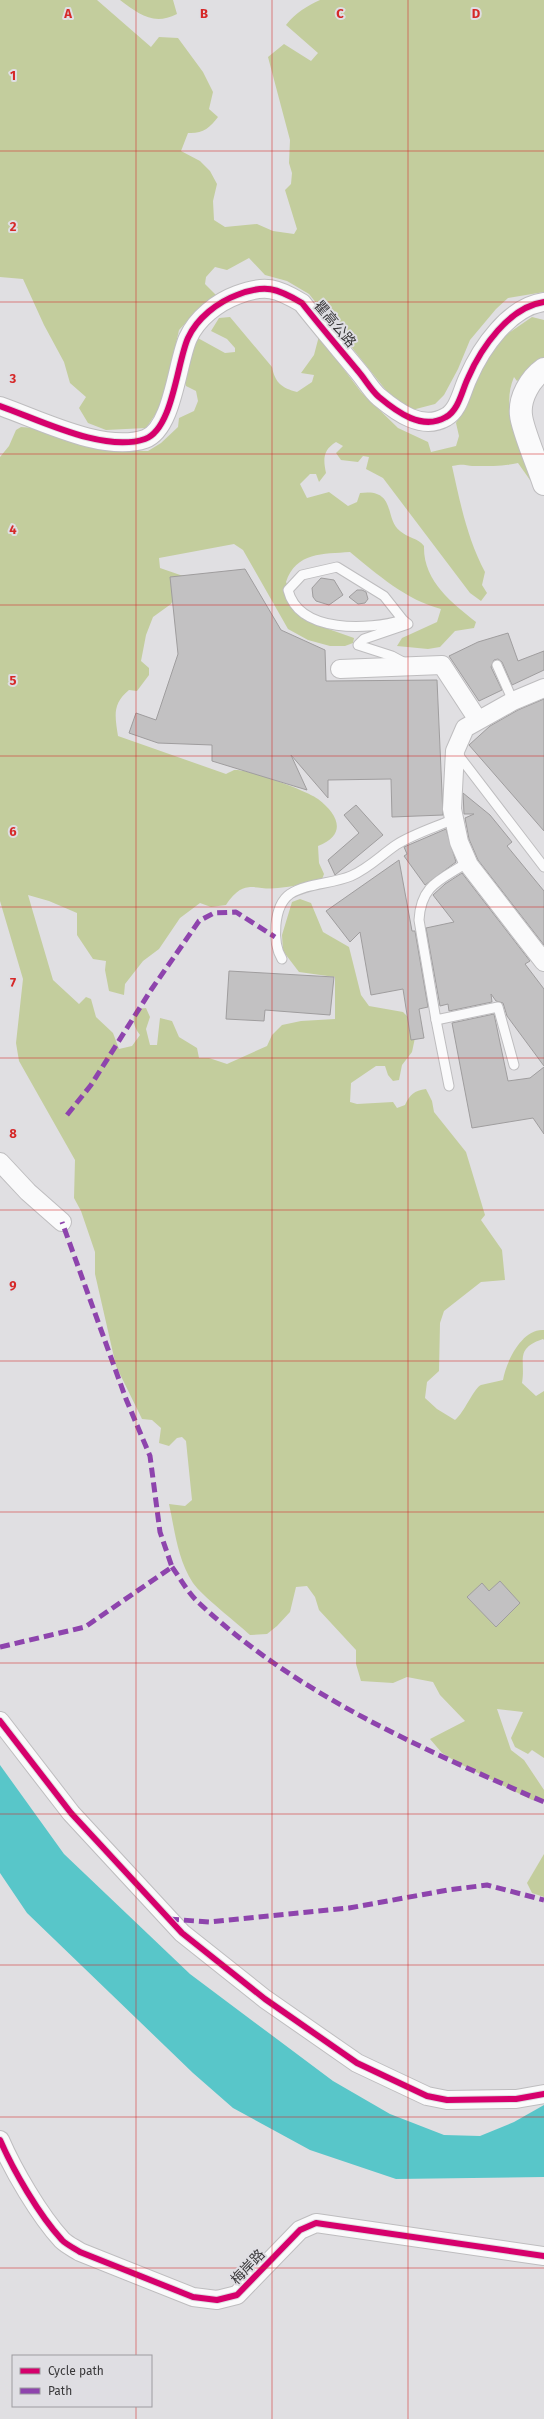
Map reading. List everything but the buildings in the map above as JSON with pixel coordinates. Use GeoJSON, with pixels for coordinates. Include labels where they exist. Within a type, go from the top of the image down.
{"type":"FeatureCollection","features":[{"type":"Feature","properties":{"kind":"street","name":"瞿高公路"},"geometry":{"type":"LineString","coordinates":[[0,406],[89,439],[109,442],[138,441],[147,438],[157,430],[169,406],[188,338],[204,316],[223,300],[254,288],[270,288],[286,293],[302,303],[378,396],[412,421],[435,421],[447,417],[459,402],[468,377],[488,342],[512,317],[534,303],[544,302]]}},
{"type":"Feature","properties":{"kind":"street"},"geometry":{"type":"LineString","coordinates":[[544,369],[537,374],[527,388],[521,415],[544,484]]}},
{"type":"Feature","properties":{"kind":"street"},"geometry":{"type":"LineString","coordinates":[[340,669],[442,665],[478,720]]}},
{"type":"Feature","properties":{"kind":"street"},"geometry":{"type":"LineString","coordinates":[[544,688],[513,701],[465,728],[455,751],[452,809],[459,842],[468,862],[544,962]]}},
{"type":"Feature","properties":{"kind":"street"},"geometry":{"type":"LineString","coordinates":[[0,1162],[28,1192],[62,1222]]}},
{"type":"Feature","properties":{"kind":"street"},"geometry":{"type":"LineString","coordinates":[[0,1721],[71,1813],[182,1933],[265,1999],[357,2063],[427,2096],[447,2100],[516,2099],[544,2094]]}},
{"type":"Feature","properties":{"kind":"street","name":"梅岸路"},"geometry":{"type":"LineString","coordinates":[[0,2140],[6,2155],[48,2222],[63,2241],[80,2252],[193,2297],[217,2300],[237,2296],[300,2230],[316,2223],[544,2256]]}},
{"type":"Feature","properties":{"kind":"lane"},"geometry":{"type":"LineString","coordinates":[[403,620],[382,626],[340,626],[311,618],[290,598],[288,590],[302,575],[337,567],[384,596],[408,624],[364,639],[358,645],[392,656],[410,666]]}},
{"type":"Feature","properties":{"kind":"lane"},"geometry":{"type":"LineString","coordinates":[[497,665],[513,701]]}},
{"type":"Feature","properties":{"kind":"lane"},"geometry":{"type":"LineString","coordinates":[[455,751],[544,867]]}},
{"type":"Feature","properties":{"kind":"lane"},"geometry":{"type":"LineString","coordinates":[[282,959],[275,937],[277,919],[284,902],[290,895],[304,888],[337,882],[368,868],[397,844],[454,819]]}},
{"type":"Feature","properties":{"kind":"lane"},"geometry":{"type":"LineString","coordinates":[[449,1086],[436,1020],[420,920],[420,905],[424,895],[436,883],[468,862]]}},
{"type":"Feature","properties":{"kind":"lane"},"geometry":{"type":"LineString","coordinates":[[436,1020],[498,1007],[514,1066]]}},
{"type":"Feature","properties":{"kind":"green space"},"geometry":{"type":"Polygon","coordinates":[[[0,0],[97,0],[151,47],[159,37],[178,38],[203,72],[213,92],[209,109],[218,117],[205,130],[188,133],[181,151],[200,161],[210,171],[217,184],[213,201],[214,220],[225,227],[257,224],[273,231],[294,234],[297,229],[285,190],[291,184],[292,173],[289,163],[290,140],[268,57],[284,44],[311,61],[318,53],[286,25],[297,13],[320,0],[544,0],[544,292],[508,298],[496,309],[470,340],[458,369],[444,395],[435,404],[412,410],[389,394],[309,294],[287,281],[265,275],[249,258],[227,270],[215,267],[206,277],[205,284],[216,295],[195,313],[179,330],[163,403],[146,428],[106,430],[88,423],[79,408],[86,397],[70,383],[64,362],[44,325],[23,279],[0,277],[0,0]]]}},
{"type":"Feature","properties":{"kind":"green space"},"geometry":{"type":"Polygon","coordinates":[[[120,0],[173,0],[177,14],[161,19],[153,19],[140,14],[120,0]]]}},
{"type":"Feature","properties":{"kind":"green space"},"geometry":{"type":"Polygon","coordinates":[[[230,317],[272,367],[277,381],[283,387],[297,392],[312,382],[314,375],[301,373],[314,355],[319,336],[361,392],[398,428],[428,442],[431,452],[456,446],[459,436],[456,423],[490,351],[506,335],[532,317],[544,320],[544,360],[517,381],[514,377],[510,389],[510,414],[513,426],[533,471],[530,480],[518,463],[498,466],[452,466],[461,506],[473,546],[485,572],[482,585],[487,593],[481,601],[470,593],[383,478],[366,469],[369,457],[363,456],[358,462],[341,460],[336,453],[343,446],[336,442],[326,452],[324,463],[326,473],[319,482],[316,474],[310,474],[300,484],[307,498],[329,492],[348,506],[357,502],[360,493],[380,495],[388,506],[395,526],[403,533],[422,543],[424,546],[428,570],[434,580],[449,599],[476,622],[474,628],[455,631],[440,647],[428,649],[397,646],[402,638],[437,622],[441,609],[428,605],[404,593],[350,552],[312,556],[296,565],[286,582],[295,602],[317,625],[354,638],[353,643],[345,646],[330,646],[308,640],[288,629],[243,550],[234,544],[159,558],[160,568],[186,577],[171,604],[153,617],[146,635],[141,661],[149,668],[149,675],[137,691],[129,690],[117,705],[116,722],[118,736],[226,774],[234,770],[241,770],[263,776],[312,795],[318,799],[331,812],[337,824],[336,831],[333,836],[318,846],[319,863],[324,874],[321,882],[278,888],[244,888],[233,896],[226,905],[211,907],[200,903],[180,918],[159,949],[143,961],[125,984],[124,995],[109,991],[105,970],[106,961],[93,959],[77,935],[77,913],[49,901],[28,895],[53,980],[79,1004],[86,997],[91,999],[96,1017],[113,1033],[119,1049],[132,1046],[140,1035],[134,1022],[136,1009],[146,1008],[150,1017],[146,1029],[150,1045],[157,1045],[160,1018],[172,1021],[179,1037],[197,1048],[199,1058],[209,1058],[227,1064],[267,1046],[272,1035],[282,1025],[301,1021],[335,1019],[335,977],[299,972],[283,951],[282,935],[292,902],[300,899],[311,903],[323,932],[349,947],[361,995],[369,1006],[403,1012],[412,1021],[416,1033],[412,1052],[402,1065],[399,1080],[393,1081],[388,1075],[385,1066],[376,1066],[351,1083],[350,1102],[357,1104],[393,1102],[397,1108],[405,1105],[413,1094],[426,1089],[432,1101],[434,1112],[466,1152],[485,1215],[481,1220],[502,1250],[505,1280],[481,1282],[444,1311],[440,1323],[439,1371],[427,1382],[425,1398],[437,1409],[455,1420],[478,1387],[503,1380],[511,1356],[522,1340],[529,1334],[544,1330],[544,1340],[543,1339],[534,1343],[525,1351],[523,1356],[522,1383],[536,1396],[544,1391],[544,1758],[532,1750],[528,1754],[515,1747],[511,1738],[523,1712],[497,1709],[511,1750],[524,1760],[544,1790],[544,1801],[532,1800],[458,1763],[442,1753],[430,1739],[465,1721],[440,1695],[433,1682],[407,1677],[393,1683],[361,1681],[356,1664],[356,1650],[319,1610],[315,1597],[307,1586],[296,1587],[290,1612],[277,1626],[267,1634],[250,1635],[211,1602],[193,1583],[183,1564],[169,1504],[185,1506],[192,1500],[186,1441],[182,1437],[177,1438],[169,1446],[159,1443],[161,1428],[152,1420],[142,1419],[116,1366],[95,1274],[95,1252],[81,1211],[74,1198],[75,1160],[19,1061],[16,1043],[23,979],[0,901],[0,457],[9,446],[16,430],[21,427],[34,428],[100,450],[148,451],[161,443],[178,427],[179,418],[194,411],[198,401],[196,391],[186,386],[184,379],[196,337],[225,353],[235,352],[235,348],[227,339],[211,331],[219,318],[230,317]]]}},
{"type":"Feature","properties":{"kind":"green space"},"geometry":{"type":"Polygon","coordinates":[[[544,1854],[544,1897],[532,1893],[527,1883],[544,1854]]]}},
{"type":"Feature","properties":{"kind":"water"},"geometry":{"type":"Polygon","coordinates":[[[0,1765],[64,1854],[190,1974],[333,2081],[390,2114],[444,2135],[480,2136],[514,2122],[544,2105],[544,2177],[396,2179],[310,2150],[233,2108],[193,2073],[27,1913],[0,1873],[0,1765]]]}},
{"type":"Feature","properties":{"kind":"marked path"},"geometry":{"type":"LineString","coordinates":[[67,1115],[91,1085],[151,990],[199,921],[214,913],[236,912],[275,937]]}},
{"type":"Feature","properties":{"kind":"marked path"},"geometry":{"type":"LineString","coordinates":[[0,1647],[85,1627],[172,1567],[160,1532],[150,1456],[126,1399],[62,1222]]}},
{"type":"Feature","properties":{"kind":"marked path"},"geometry":{"type":"LineString","coordinates":[[172,1567],[195,1599],[237,1636],[277,1665],[319,1692],[408,1740],[544,1802]]}},
{"type":"Feature","properties":{"kind":"marked path"},"geometry":{"type":"LineString","coordinates":[[169,1919],[209,1922],[349,1908],[448,1890],[487,1885],[544,1900]]}},
{"type":"Feature","properties":{"kind":"cycle path"},"geometry":{"type":"LineString","coordinates":[[0,406],[72,433],[92,438],[111,442],[129,442],[145,439],[154,433],[162,422],[173,394],[188,338],[202,317],[216,306],[230,298],[255,290],[271,289],[285,294],[302,303],[361,374],[373,391],[386,403],[410,418],[419,421],[437,421],[446,417],[454,410],[480,354],[498,331],[508,320],[519,312],[531,305],[544,302]]}},
{"type":"Feature","properties":{"kind":"cycle path"},"geometry":{"type":"LineString","coordinates":[[0,1721],[71,1813],[182,1933],[265,1999],[357,2063],[427,2096],[447,2100],[516,2099],[544,2094]]}},
{"type":"Feature","properties":{"kind":"cycle path"},"geometry":{"type":"LineString","coordinates":[[0,2140],[27,2192],[44,2218],[64,2242],[80,2252],[193,2297],[217,2300],[237,2295],[300,2230],[316,2223],[544,2256]]}}]}
